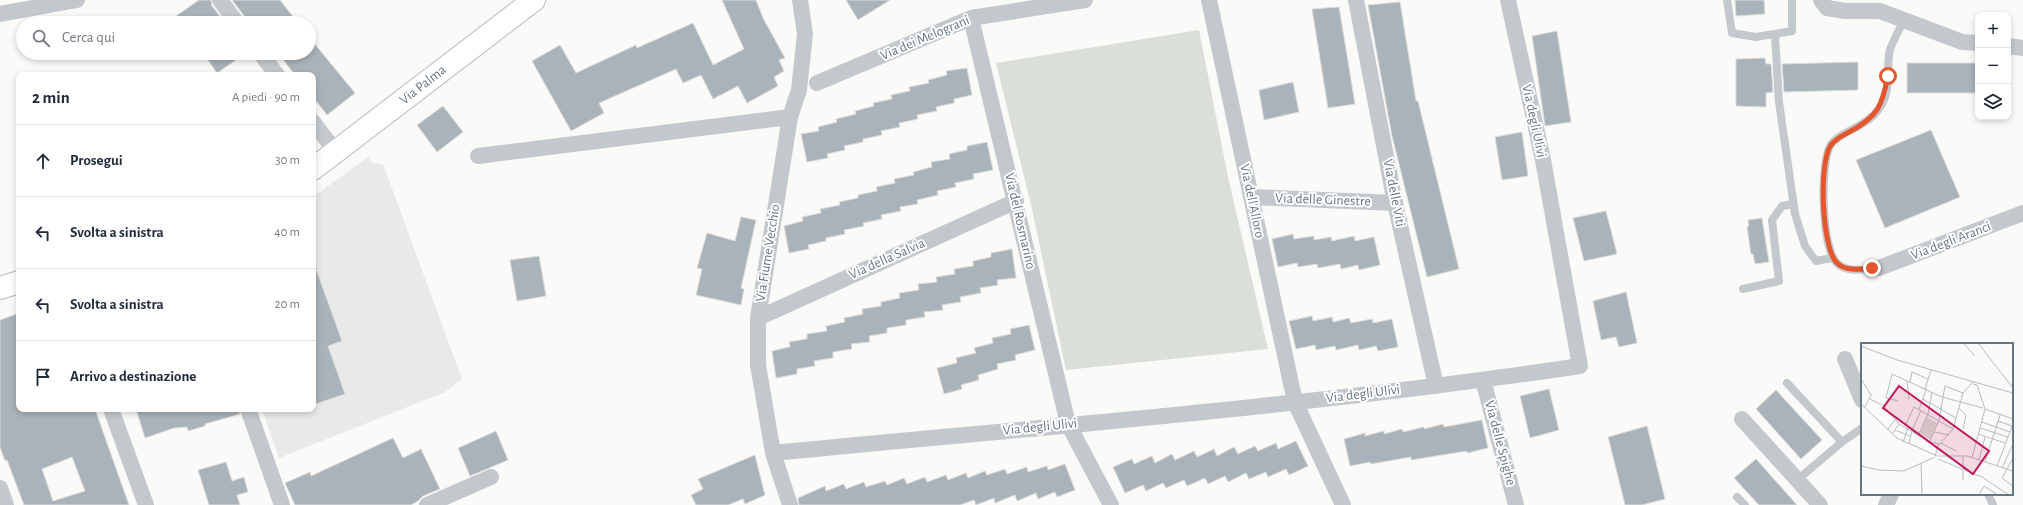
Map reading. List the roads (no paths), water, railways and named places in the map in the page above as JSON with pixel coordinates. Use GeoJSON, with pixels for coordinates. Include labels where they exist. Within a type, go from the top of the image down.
{"type":"FeatureCollection","features":[{"type":"Feature","properties":{"kind":"main road","name":"Via Palma"},"geometry":{"type":"LineString","coordinates":[[316,168],[534,0]]}},
{"type":"Feature","properties":{"kind":"main road"},"geometry":{"type":"LineString","coordinates":[[0,288],[16,283]]}},
{"type":"Feature","properties":{"kind":"street"},"geometry":{"type":"LineString","coordinates":[[0,14],[77,0]]}},
{"type":"Feature","properties":{"kind":"street"},"geometry":{"type":"LineString","coordinates":[[220,0],[232,16]]}},
{"type":"Feature","properties":{"kind":"street","name":"Via Fiume Vecchio"},"geometry":{"type":"LineString","coordinates":[[790,505],[773,453],[758,365],[758,318],[790,117],[799,90],[806,34],[800,0]]}},
{"type":"Feature","properties":{"kind":"street","name":"Via dei Melograni"},"geometry":{"type":"LineString","coordinates":[[817,83],[972,18],[1085,0]]}},
{"type":"Feature","properties":{"kind":"street","name":"Via dell'Alloro"},"geometry":{"type":"LineString","coordinates":[[1209,0],[1295,402],[1343,505]]}},
{"type":"Feature","properties":{"kind":"street","name":"Via delle Viti"},"geometry":{"type":"LineString","coordinates":[[1356,0],[1395,203],[1436,386]]}},
{"type":"Feature","properties":{"kind":"street","name":"Via degli Ulivi"},"geometry":{"type":"LineString","coordinates":[[773,453],[1295,402],[1436,386],[1580,366],[1543,160],[1508,0]]}},
{"type":"Feature","properties":{"kind":"street"},"geometry":{"type":"LineString","coordinates":[[1821,0],[1827,8],[1845,11],[1880,11],[1962,42],[1975,43]]}},
{"type":"Feature","properties":{"kind":"street","name":"Via del Rosmarino"},"geometry":{"type":"LineString","coordinates":[[972,18],[1068,424],[1111,505]]}},
{"type":"Feature","properties":{"kind":"street"},"geometry":{"type":"LineString","coordinates":[[2011,46],[2023,48]]}},
{"type":"Feature","properties":{"kind":"street"},"geometry":{"type":"LineString","coordinates":[[265,60],[275,72]]}},
{"type":"Feature","properties":{"kind":"street"},"geometry":{"type":"LineString","coordinates":[[478,156],[790,117]]}},
{"type":"Feature","properties":{"kind":"street"},"geometry":{"type":"LineString","coordinates":[[316,126],[336,152]]}},
{"type":"Feature","properties":{"kind":"street","name":"Via delle Ginestre"},"geometry":{"type":"LineString","coordinates":[[1251,197],[1395,203]]}},
{"type":"Feature","properties":{"kind":"street","name":"Via della Salvia"},"geometry":{"type":"LineString","coordinates":[[758,318],[1016,200]]}},
{"type":"Feature","properties":{"kind":"street","name":"Via degli Aranci"},"geometry":{"type":"LineString","coordinates":[[1879,268],[2023,213]]}},
{"type":"Feature","properties":{"kind":"street"},"geometry":{"type":"LineString","coordinates":[[1845,360],[1861,398]]}},
{"type":"Feature","properties":{"kind":"street","name":"Via delle Spighe"},"geometry":{"type":"LineString","coordinates":[[1483,380],[1516,505]]}},
{"type":"Feature","properties":{"kind":"street"},"geometry":{"type":"LineString","coordinates":[[112,412],[146,505]]}},
{"type":"Feature","properties":{"kind":"street"},"geometry":{"type":"LineString","coordinates":[[249,412],[282,505]]}},
{"type":"Feature","properties":{"kind":"street"},"geometry":{"type":"LineString","coordinates":[[1742,419],[1820,505]]}},
{"type":"Feature","properties":{"kind":"street"},"geometry":{"type":"LineString","coordinates":[[428,505],[491,477]]}},
{"type":"Feature","properties":{"kind":"street"},"geometry":{"type":"LineString","coordinates":[[0,488],[6,505]]}},
{"type":"Feature","properties":{"kind":"street"},"geometry":{"type":"LineString","coordinates":[[1886,505],[1891,495]]}},
{"type":"Feature","properties":{"kind":"lane"},"geometry":{"type":"LineString","coordinates":[[1727,0],[1732,33],[1756,37],[1792,31],[1792,0]]}},
{"type":"Feature","properties":{"kind":"lane"},"geometry":{"type":"LineString","coordinates":[[1879,268],[1847,269],[1838,265],[1832,258],[1824,215],[1823,180],[1830,145],[1836,139],[1868,122],[1883,102],[1888,76],[1889,52],[1904,20]]}},
{"type":"Feature","properties":{"kind":"lane"},"geometry":{"type":"LineString","coordinates":[[1775,35],[1779,102],[1793,204],[1805,246],[1816,261],[1832,258]]}},
{"type":"Feature","properties":{"kind":"lane"},"geometry":{"type":"LineString","coordinates":[[1743,289],[1779,281],[1772,220],[1782,206],[1793,204]]}},
{"type":"Feature","properties":{"kind":"lane"},"geometry":{"type":"LineString","coordinates":[[1787,383],[1842,442]]}},
{"type":"Feature","properties":{"kind":"lane"},"geometry":{"type":"LineString","coordinates":[[1797,480],[1842,442],[1861,429]]}},
{"type":"Feature","properties":{"kind":"lane"},"geometry":{"type":"LineString","coordinates":[[1988,495],[1993,505]]}},
{"type":"Feature","properties":{"kind":"lane"},"geometry":{"type":"LineString","coordinates":[[1737,497],[1745,505]]}}]}
